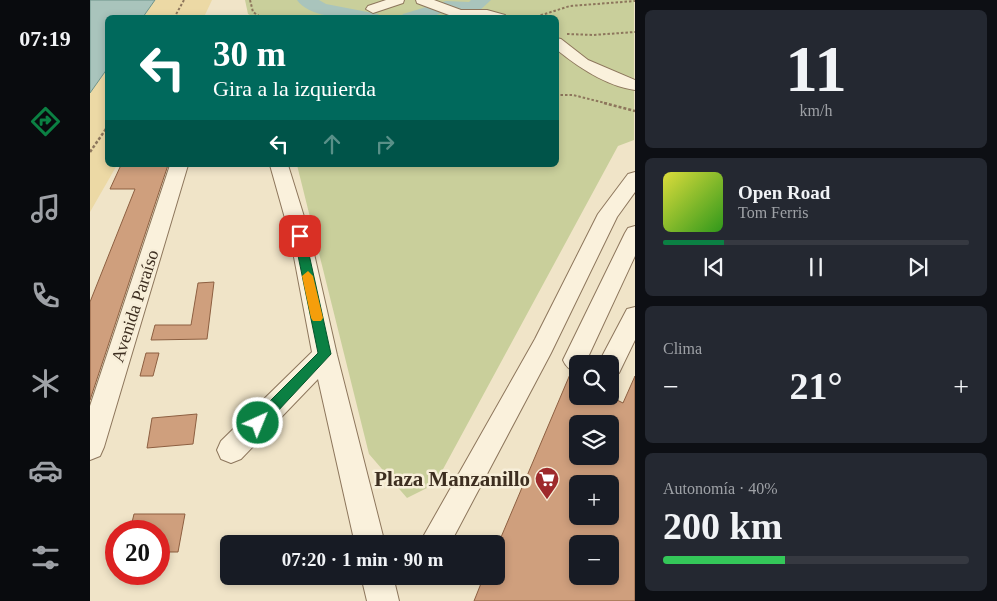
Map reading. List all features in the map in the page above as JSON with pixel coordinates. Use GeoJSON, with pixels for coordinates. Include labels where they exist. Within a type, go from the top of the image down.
{"type":"FeatureCollection","features":[{"type":"Feature","properties":{"kind":"street"},"geometry":{"type":"LineString","coordinates":[[373,8],[398,0]]}},
{"type":"Feature","properties":{"kind":"street"},"geometry":{"type":"LineString","coordinates":[[426,1],[459,14],[490,15]]}},
{"type":"Feature","properties":{"kind":"street"},"geometry":{"type":"LineString","coordinates":[[561,38],[582,63],[634,85]]}},
{"type":"Feature","properties":{"kind":"street","name":"Avenida Paraíso"},"geometry":{"type":"LineString","coordinates":[[90,447],[178,167]]}},
{"type":"Feature","properties":{"kind":"street"},"geometry":{"type":"LineString","coordinates":[[280,167],[300,236],[325,354],[368,535]]}},
{"type":"Feature","properties":{"kind":"street"},"geometry":{"type":"LineString","coordinates":[[439,535],[543,346],[608,214],[634,178]]}},
{"type":"Feature","properties":{"kind":"street"},"geometry":{"type":"LineString","coordinates":[[608,214],[634,224]]}},
{"type":"Feature","properties":{"kind":"street"},"geometry":{"type":"LineString","coordinates":[[582,355],[634,232]]}},
{"type":"Feature","properties":{"kind":"street"},"geometry":{"type":"LineString","coordinates":[[615,355],[634,316]]}},
{"type":"Feature","properties":{"kind":"street"},"geometry":{"type":"LineString","coordinates":[[543,346],[569,358]]}},
{"type":"Feature","properties":{"kind":"street"},"geometry":{"type":"LineString","coordinates":[[231,450],[325,354]]}},
{"type":"Feature","properties":{"kind":"street"},"geometry":{"type":"LineString","coordinates":[[379,585],[383,601]]}},
{"type":"Feature","properties":{"kind":"path"},"geometry":{"type":"LineString","coordinates":[[176,15],[184,0]]}},
{"type":"Feature","properties":{"kind":"path"},"geometry":{"type":"LineString","coordinates":[[250,0],[253,12],[258,15]]}},
{"type":"Feature","properties":{"kind":"path"},"geometry":{"type":"LineString","coordinates":[[536,15],[542,11],[566,3],[619,3],[634,1]]}},
{"type":"Feature","properties":{"kind":"path"},"geometry":{"type":"LineString","coordinates":[[561,38],[634,32]]}},
{"type":"Feature","properties":{"kind":"path"},"geometry":{"type":"LineString","coordinates":[[559,95],[573,95],[634,111]]}},
{"type":"Feature","properties":{"kind":"path"},"geometry":{"type":"LineString","coordinates":[[90,152],[105,130]]}},
{"type":"Feature","properties":{"kind":"green space"},"geometry":{"type":"Polygon","coordinates":[[[245,0],[634,0],[634,140],[618,146],[435,484],[407,498],[369,454],[297,167],[559,167],[559,15],[248,14],[245,0]]]}},
{"type":"Feature","properties":{"kind":"sand"},"geometry":{"type":"Polygon","coordinates":[[[155,0],[212,0],[205,15],[145,15],[155,0]]]}},
{"type":"Feature","properties":{"kind":"sand"},"geometry":{"type":"Polygon","coordinates":[[[105,72],[105,167],[116,167],[90,212],[90,93],[105,72]]]}},
{"type":"Feature","properties":{"kind":"water"},"geometry":{"type":"Polygon","coordinates":[[[90,0],[155,0],[144,15],[105,15],[105,72],[90,93],[90,0]]]}},
{"type":"Feature","properties":{"kind":"building"},"geometry":{"type":"Polygon","coordinates":[[[120,167],[167,167],[90,400],[90,302],[135,189],[110,189],[120,167]]]}},
{"type":"Feature","properties":{"kind":"building"},"geometry":{"type":"Polygon","coordinates":[[[214,282],[207,339],[151,340],[155,325],[191,325],[198,283],[214,282]]]}},
{"type":"Feature","properties":{"kind":"building"},"geometry":{"type":"Polygon","coordinates":[[[146,353],[159,353],[153,376],[140,376],[146,353]]]}},
{"type":"Feature","properties":{"kind":"building","name":"Plaza Manzanillo"},"geometry":{"type":"Polygon","coordinates":[[[635,376],[635,601],[474,601],[480,585],[505,585],[505,535],[502,535],[569,377],[569,405],[619,405],[619,401],[623,403],[635,376]]]}},
{"type":"Feature","properties":{"kind":"building"},"geometry":{"type":"Polygon","coordinates":[[[197,414],[193,444],[147,448],[152,418],[197,414]]]}},
{"type":"Feature","properties":{"kind":"building"},"geometry":{"type":"Polygon","coordinates":[[[134,514],[185,514],[178,552],[170,552],[170,520],[133,520],[134,514]]]}},
{"type":"Feature","properties":{"kind":"waterway"},"geometry":{"type":"LineString","coordinates":[[306,0],[321,8],[357,15]]}},
{"type":"Feature","properties":{"kind":"waterway"},"geometry":{"type":"LineString","coordinates":[[418,15],[446,6],[473,7],[482,0]]}},
{"type":"Feature","properties":{"kind":"slow traffic"},"geometry":{"type":"LineString","coordinates":[[308,276],[317,318]]}},
{"type":"Feature","properties":{"kind":"place","name":"Plaza Manzanillo"},"geometry":{"type":"Point","coordinates":[547,500]}},
{"type":"Feature","properties":{"kind":"route"},"geometry":{"type":"LineString","coordinates":[[258,423],[325,354],[300,236]]}}]}
